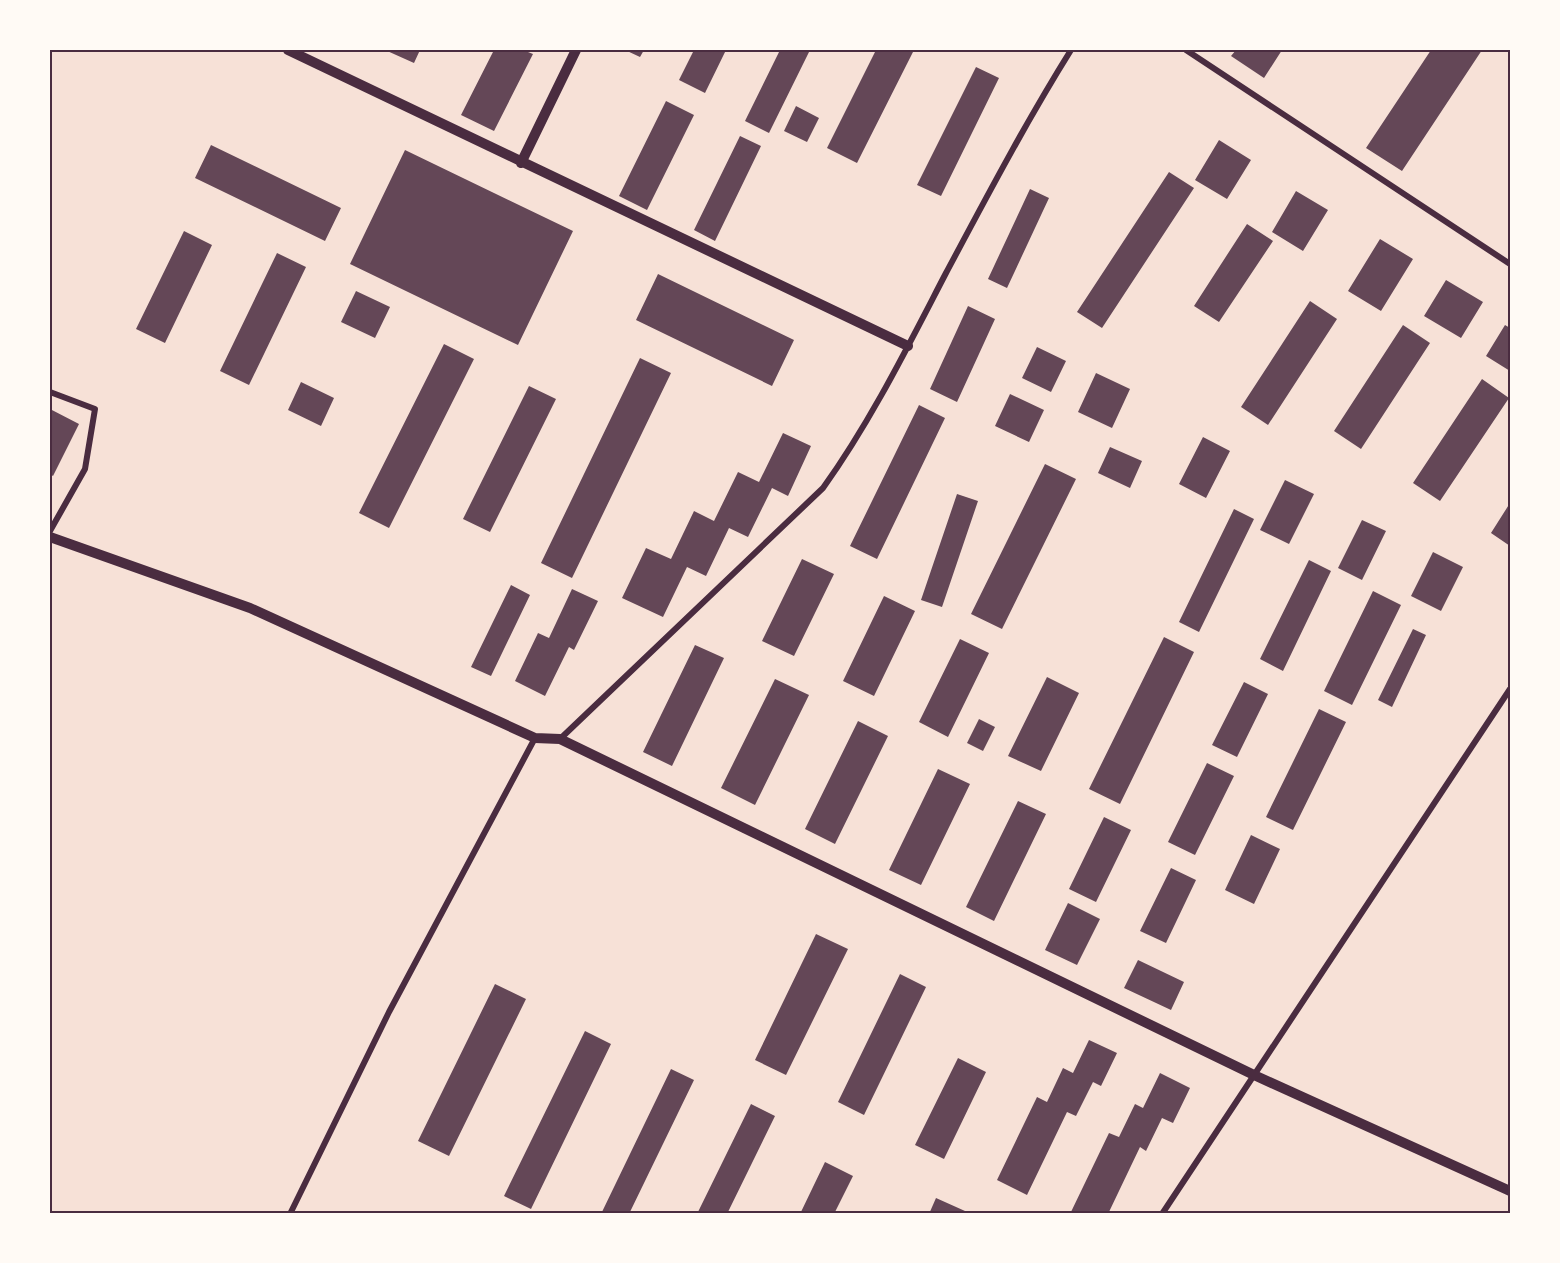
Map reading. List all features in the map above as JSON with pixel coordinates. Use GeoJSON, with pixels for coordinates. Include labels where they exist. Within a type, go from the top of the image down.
{"type":"FeatureCollection","features":[{"type":"Feature","properties":{"kind":"street"},"geometry":{"type":"LineString","coordinates":[[288,50],[908,346]]}},
{"type":"Feature","properties":{"kind":"street"},"geometry":{"type":"LineString","coordinates":[[521,163],[576,50]]}},
{"type":"Feature","properties":{"kind":"street"},"geometry":{"type":"LineString","coordinates":[[560,739],[823,488],[846,456],[908,346],[976,215],[1071,50]]}},
{"type":"Feature","properties":{"kind":"street"},"geometry":{"type":"LineString","coordinates":[[1186,50],[1510,264]]}},
{"type":"Feature","properties":{"kind":"street"},"geometry":{"type":"LineString","coordinates":[[50,392],[95,409],[85,470],[50,531]]}},
{"type":"Feature","properties":{"kind":"street"},"geometry":{"type":"LineString","coordinates":[[50,537],[250,608],[535,738],[560,739],[1254,1075],[1510,1191]]}},
{"type":"Feature","properties":{"kind":"street"},"geometry":{"type":"LineString","coordinates":[[1162,1214],[1510,689]]}},
{"type":"Feature","properties":{"kind":"street"},"geometry":{"type":"LineString","coordinates":[[290,1214],[388,1012],[535,738]]}},
{"type":"Feature","properties":{"kind":"building"},"geometry":{"type":"Polygon","coordinates":[[[385,50],[420,50],[414,63],[385,50]]]}},
{"type":"Feature","properties":{"kind":"building"},"geometry":{"type":"Polygon","coordinates":[[[494,50],[523,50],[533,54],[494,131],[461,115],[494,50]]]}},
{"type":"Feature","properties":{"kind":"building"},"geometry":{"type":"Polygon","coordinates":[[[625,50],[644,50],[640,57],[625,50]]]}},
{"type":"Feature","properties":{"kind":"building"},"geometry":{"type":"Polygon","coordinates":[[[694,50],[726,50],[705,93],[679,80],[694,50]]]}},
{"type":"Feature","properties":{"kind":"building"},"geometry":{"type":"Polygon","coordinates":[[[780,50],[810,50],[769,133],[745,121],[780,50]]]}},
{"type":"Feature","properties":{"kind":"building"},"geometry":{"type":"Polygon","coordinates":[[[876,50],[914,50],[857,163],[827,148],[876,50]]]}},
{"type":"Feature","properties":{"kind":"building"},"geometry":{"type":"Polygon","coordinates":[[[1236,50],[1282,50],[1264,78],[1231,56],[1236,50]]]}},
{"type":"Feature","properties":{"kind":"building"},"geometry":{"type":"Polygon","coordinates":[[[1431,50],[1482,50],[1402,171],[1366,148],[1431,50]]]}},
{"type":"Feature","properties":{"kind":"building"},"geometry":{"type":"Polygon","coordinates":[[[976,67],[999,78],[941,196],[917,185],[976,67]]]}},
{"type":"Feature","properties":{"kind":"building"},"geometry":{"type":"Polygon","coordinates":[[[666,101],[694,115],[647,210],[619,196],[666,101]]]}},
{"type":"Feature","properties":{"kind":"building"},"geometry":{"type":"Polygon","coordinates":[[[796,106],[819,118],[807,142],[784,131],[796,106]]]}},
{"type":"Feature","properties":{"kind":"building"},"geometry":{"type":"Polygon","coordinates":[[[740,136],[761,146],[715,241],[694,230],[740,136]]]}},
{"type":"Feature","properties":{"kind":"building"},"geometry":{"type":"Polygon","coordinates":[[[1219,140],[1251,160],[1227,199],[1195,180],[1219,140]]]}},
{"type":"Feature","properties":{"kind":"building"},"geometry":{"type":"Polygon","coordinates":[[[211,145],[341,208],[325,241],[195,178],[211,145]]]}},
{"type":"Feature","properties":{"kind":"building"},"geometry":{"type":"Polygon","coordinates":[[[405,150],[573,231],[518,345],[350,264],[405,150]]]}},
{"type":"Feature","properties":{"kind":"building"},"geometry":{"type":"Polygon","coordinates":[[[1169,172],[1194,188],[1102,328],[1077,312],[1169,172]]]}},
{"type":"Feature","properties":{"kind":"building"},"geometry":{"type":"Polygon","coordinates":[[[1030,189],[1049,198],[1007,288],[988,279],[1030,189]]]}},
{"type":"Feature","properties":{"kind":"building"},"geometry":{"type":"Polygon","coordinates":[[[1296,191],[1328,210],[1303,251],[1272,232],[1296,191]]]}},
{"type":"Feature","properties":{"kind":"building"},"geometry":{"type":"Polygon","coordinates":[[[1247,224],[1273,241],[1219,322],[1194,306],[1247,224]]]}},
{"type":"Feature","properties":{"kind":"building"},"geometry":{"type":"Polygon","coordinates":[[[184,231],[212,245],[165,343],[136,329],[184,231]]]}},
{"type":"Feature","properties":{"kind":"building"},"geometry":{"type":"Polygon","coordinates":[[[1380,239],[1413,259],[1381,311],[1348,291],[1380,239]]]}},
{"type":"Feature","properties":{"kind":"building"},"geometry":{"type":"Polygon","coordinates":[[[277,253],[306,267],[249,385],[220,371],[277,253]]]}},
{"type":"Feature","properties":{"kind":"building"},"geometry":{"type":"Polygon","coordinates":[[[658,274],[794,340],[772,386],[636,320],[658,274]]]}},
{"type":"Feature","properties":{"kind":"building"},"geometry":{"type":"Polygon","coordinates":[[[1446,280],[1483,302],[1461,338],[1424,316],[1446,280]]]}},
{"type":"Feature","properties":{"kind":"building"},"geometry":{"type":"Polygon","coordinates":[[[356,291],[390,307],[375,338],[341,322],[356,291]]]}},
{"type":"Feature","properties":{"kind":"building"},"geometry":{"type":"Polygon","coordinates":[[[1310,301],[1337,319],[1268,425],[1241,407],[1310,301]]]}},
{"type":"Feature","properties":{"kind":"building"},"geometry":{"type":"Polygon","coordinates":[[[968,306],[995,319],[957,402],[930,389],[968,306]]]}},
{"type":"Feature","properties":{"kind":"building"},"geometry":{"type":"Polygon","coordinates":[[[1403,325],[1430,343],[1361,449],[1334,431],[1403,325]]]}},
{"type":"Feature","properties":{"kind":"building"},"geometry":{"type":"Polygon","coordinates":[[[1505,325],[1510,328],[1510,371],[1486,356],[1505,325]]]}},
{"type":"Feature","properties":{"kind":"building"},"geometry":{"type":"Polygon","coordinates":[[[444,344],[474,359],[389,528],[359,513],[444,344]]]}},
{"type":"Feature","properties":{"kind":"building"},"geometry":{"type":"Polygon","coordinates":[[[1037,347],[1066,361],[1051,392],[1022,378],[1037,347]]]}},
{"type":"Feature","properties":{"kind":"building"},"geometry":{"type":"Polygon","coordinates":[[[640,358],[671,373],[572,578],[541,563],[640,358]]]}},
{"type":"Feature","properties":{"kind":"building"},"geometry":{"type":"Polygon","coordinates":[[[1096,373],[1130,389],[1112,428],[1078,412],[1096,373]]]}},
{"type":"Feature","properties":{"kind":"building"},"geometry":{"type":"Polygon","coordinates":[[[1482,379],[1509,398],[1440,501],[1413,483],[1482,379]]]}},
{"type":"Feature","properties":{"kind":"building"},"geometry":{"type":"Polygon","coordinates":[[[301,382],[334,398],[321,426],[288,410],[301,382]]]}},
{"type":"Feature","properties":{"kind":"building"},"geometry":{"type":"Polygon","coordinates":[[[529,386],[556,399],[490,532],[463,519],[529,386]]]}},
{"type":"Feature","properties":{"kind":"building"},"geometry":{"type":"Polygon","coordinates":[[[1010,394],[1044,410],[1029,442],[995,426],[1010,394]]]}},
{"type":"Feature","properties":{"kind":"building"},"geometry":{"type":"Polygon","coordinates":[[[919,405],[945,418],[877,559],[850,546],[919,405]]]}},
{"type":"Feature","properties":{"kind":"building"},"geometry":{"type":"Polygon","coordinates":[[[50,409],[79,424],[53,476],[50,474],[50,409]]]}},
{"type":"Feature","properties":{"kind":"building"},"geometry":{"type":"Polygon","coordinates":[[[783,433],[811,446],[788,496],[772,488],[748,537],[729,528],[706,576],[687,567],[663,617],[622,598],[646,548],[671,559],[694,511],[714,521],[738,472],[759,482],[783,433]]]}},
{"type":"Feature","properties":{"kind":"building"},"geometry":{"type":"Polygon","coordinates":[[[1203,437],[1230,451],[1206,498],[1179,484],[1203,437]]]}},
{"type":"Feature","properties":{"kind":"building"},"geometry":{"type":"Polygon","coordinates":[[[1110,447],[1142,461],[1130,488],[1098,473],[1110,447]]]}},
{"type":"Feature","properties":{"kind":"building"},"geometry":{"type":"Polygon","coordinates":[[[1045,464],[1076,479],[1002,629],[971,614],[1045,464]]]}},
{"type":"Feature","properties":{"kind":"building"},"geometry":{"type":"Polygon","coordinates":[[[1285,480],[1314,494],[1289,544],[1260,530],[1285,480]]]}},
{"type":"Feature","properties":{"kind":"building"},"geometry":{"type":"Polygon","coordinates":[[[957,494],[978,501],[942,607],[921,600],[957,494]]]}},
{"type":"Feature","properties":{"kind":"building"},"geometry":{"type":"Polygon","coordinates":[[[1510,503],[1510,546],[1491,533],[1510,503]]]}},
{"type":"Feature","properties":{"kind":"building"},"geometry":{"type":"Polygon","coordinates":[[[1234,509],[1254,519],[1199,632],[1179,622],[1234,509]]]}},
{"type":"Feature","properties":{"kind":"building"},"geometry":{"type":"Polygon","coordinates":[[[1362,520],[1386,531],[1362,580],[1338,568],[1362,520]]]}},
{"type":"Feature","properties":{"kind":"building"},"geometry":{"type":"Polygon","coordinates":[[[1433,552],[1463,567],[1441,611],[1411,596],[1433,552]]]}},
{"type":"Feature","properties":{"kind":"building"},"geometry":{"type":"Polygon","coordinates":[[[802,559],[834,574],[794,656],[762,641],[802,559]]]}},
{"type":"Feature","properties":{"kind":"building"},"geometry":{"type":"Polygon","coordinates":[[[1309,560],[1331,571],[1283,671],[1260,659],[1309,560]]]}},
{"type":"Feature","properties":{"kind":"building"},"geometry":{"type":"Polygon","coordinates":[[[511,585],[530,595],[491,676],[471,667],[511,585]]]}},
{"type":"Feature","properties":{"kind":"building"},"geometry":{"type":"Polygon","coordinates":[[[572,589],[598,601],[574,650],[569,647],[545,696],[515,681],[538,633],[549,638],[572,589]]]}},
{"type":"Feature","properties":{"kind":"building"},"geometry":{"type":"Polygon","coordinates":[[[1373,591],[1401,605],[1352,705],[1324,691],[1373,591]]]}},
{"type":"Feature","properties":{"kind":"building"},"geometry":{"type":"Polygon","coordinates":[[[884,596],[915,611],[874,696],[843,681],[884,596]]]}},
{"type":"Feature","properties":{"kind":"building"},"geometry":{"type":"Polygon","coordinates":[[[1413,629],[1426,635],[1392,707],[1378,700],[1413,629]]]}},
{"type":"Feature","properties":{"kind":"building"},"geometry":{"type":"Polygon","coordinates":[[[1164,637],[1194,652],[1120,804],[1089,789],[1164,637]]]}},
{"type":"Feature","properties":{"kind":"building"},"geometry":{"type":"Polygon","coordinates":[[[960,639],[989,653],[948,737],[919,722],[960,639]]]}},
{"type":"Feature","properties":{"kind":"building"},"geometry":{"type":"Polygon","coordinates":[[[695,645],[724,658],[672,766],[643,752],[695,645]]]}},
{"type":"Feature","properties":{"kind":"building"},"geometry":{"type":"Polygon","coordinates":[[[1047,677],[1079,693],[1041,771],[1008,756],[1047,677]]]}},
{"type":"Feature","properties":{"kind":"building"},"geometry":{"type":"Polygon","coordinates":[[[775,679],[809,695],[755,805],[721,788],[775,679]]]}},
{"type":"Feature","properties":{"kind":"building"},"geometry":{"type":"Polygon","coordinates":[[[1244,682],[1268,694],[1237,757],[1212,745],[1244,682]]]}},
{"type":"Feature","properties":{"kind":"building"},"geometry":{"type":"Polygon","coordinates":[[[1319,709],[1346,722],[1293,830],[1266,817],[1319,709]]]}},
{"type":"Feature","properties":{"kind":"building"},"geometry":{"type":"Polygon","coordinates":[[[979,719],[995,727],[983,751],[967,743],[979,719]]]}},
{"type":"Feature","properties":{"kind":"building"},"geometry":{"type":"Polygon","coordinates":[[[858,721],[888,736],[835,844],[805,829],[858,721]]]}},
{"type":"Feature","properties":{"kind":"building"},"geometry":{"type":"Polygon","coordinates":[[[1207,763],[1234,776],[1195,855],[1168,842],[1207,763]]]}},
{"type":"Feature","properties":{"kind":"building"},"geometry":{"type":"Polygon","coordinates":[[[938,769],[970,784],[921,885],[889,870],[938,769]]]}},
{"type":"Feature","properties":{"kind":"building"},"geometry":{"type":"Polygon","coordinates":[[[1018,801],[1046,814],[994,921],[966,907],[1018,801]]]}},
{"type":"Feature","properties":{"kind":"building"},"geometry":{"type":"Polygon","coordinates":[[[1104,817],[1131,830],[1096,902],[1069,889],[1104,817]]]}},
{"type":"Feature","properties":{"kind":"building"},"geometry":{"type":"Polygon","coordinates":[[[1251,835],[1280,849],[1254,904],[1225,890],[1251,835]]]}},
{"type":"Feature","properties":{"kind":"building"},"geometry":{"type":"Polygon","coordinates":[[[1171,868],[1196,880],[1166,943],[1140,931],[1171,868]]]}},
{"type":"Feature","properties":{"kind":"building"},"geometry":{"type":"Polygon","coordinates":[[[1068,903],[1100,919],[1077,965],[1045,950],[1068,903]]]}},
{"type":"Feature","properties":{"kind":"building"},"geometry":{"type":"Polygon","coordinates":[[[816,934],[848,949],[786,1075],[755,1060],[816,934]]]}},
{"type":"Feature","properties":{"kind":"building"},"geometry":{"type":"Polygon","coordinates":[[[1138,960],[1184,982],[1171,1010],[1124,988],[1138,960]]]}},
{"type":"Feature","properties":{"kind":"building"},"geometry":{"type":"Polygon","coordinates":[[[900,974],[926,987],[864,1115],[838,1102],[900,974]]]}},
{"type":"Feature","properties":{"kind":"building"},"geometry":{"type":"Polygon","coordinates":[[[495,984],[526,999],[449,1156],[418,1141],[495,984]]]}},
{"type":"Feature","properties":{"kind":"building"},"geometry":{"type":"Polygon","coordinates":[[[585,1031],[611,1044],[531,1209],[504,1196],[585,1031]]]}},
{"type":"Feature","properties":{"kind":"building"},"geometry":{"type":"Polygon","coordinates":[[[1089,1040],[1117,1053],[1101,1086],[1093,1082],[1076,1116],[1067,1112],[1027,1195],[997,1180],[1037,1097],[1047,1102],[1063,1068],[1073,1073],[1089,1040]]]}},
{"type":"Feature","properties":{"kind":"building"},"geometry":{"type":"Polygon","coordinates":[[[958,1058],[986,1072],[944,1159],[915,1145],[958,1058]]]}},
{"type":"Feature","properties":{"kind":"building"},"geometry":{"type":"Polygon","coordinates":[[[671,1069],[694,1080],[629,1214],[601,1214],[671,1069]]]}},
{"type":"Feature","properties":{"kind":"building"},"geometry":{"type":"Polygon","coordinates":[[[1160,1073],[1190,1088],[1173,1123],[1162,1118],[1146,1151],[1140,1147],[1108,1214],[1070,1214],[1109,1133],[1119,1137],[1135,1104],[1143,1108],[1160,1073]]]}},
{"type":"Feature","properties":{"kind":"building"},"geometry":{"type":"Polygon","coordinates":[[[751,1104],[775,1116],[727,1214],[697,1214],[751,1104]]]}},
{"type":"Feature","properties":{"kind":"building"},"geometry":{"type":"Polygon","coordinates":[[[825,1162],[853,1176],[834,1214],[800,1214],[825,1162]]]}},
{"type":"Feature","properties":{"kind":"building"},"geometry":{"type":"Polygon","coordinates":[[[936,1198],[965,1211],[964,1214],[929,1214],[936,1198]]]}}]}
